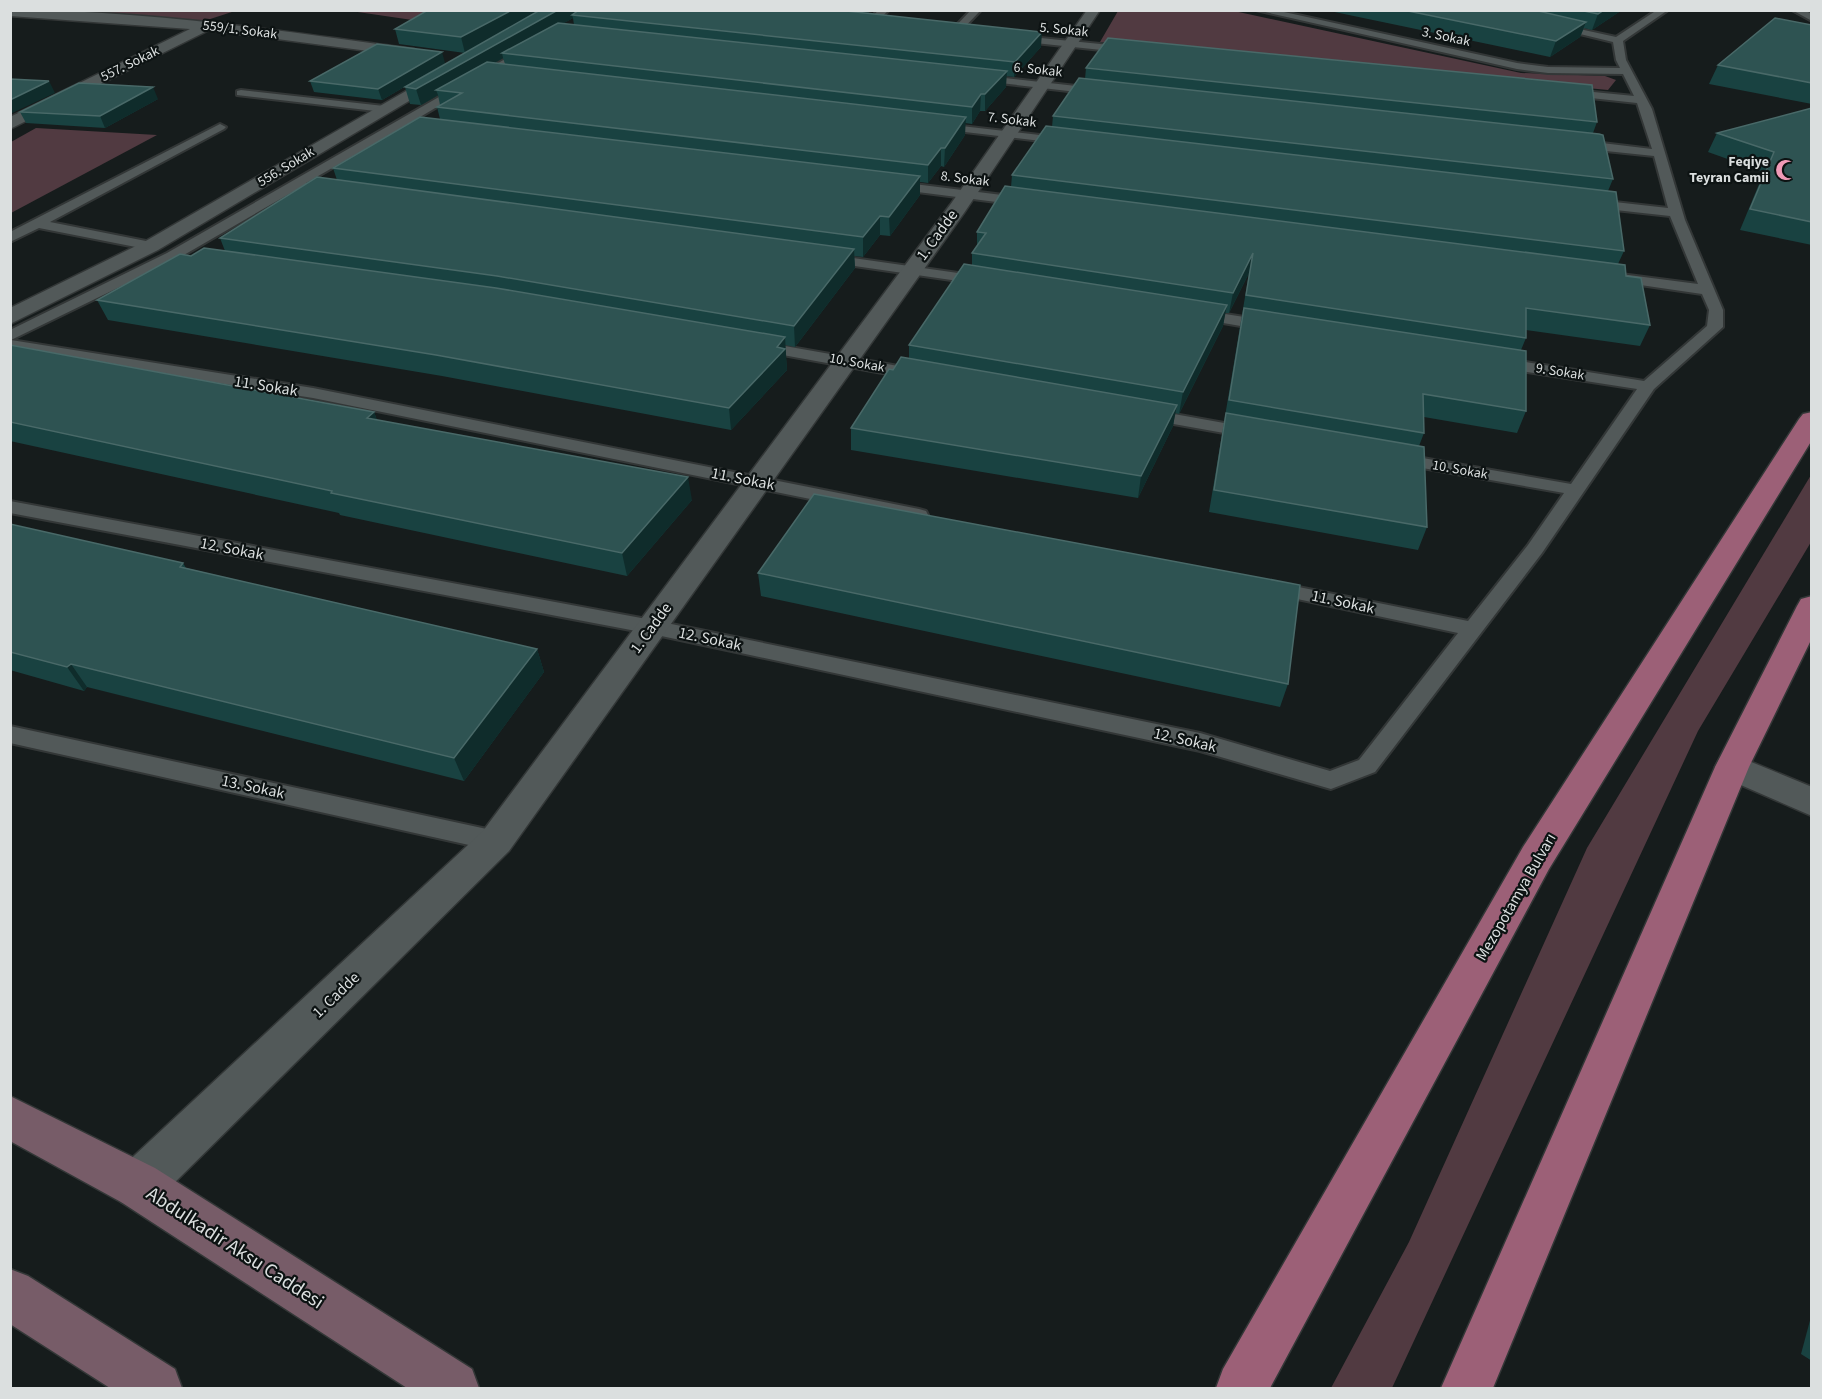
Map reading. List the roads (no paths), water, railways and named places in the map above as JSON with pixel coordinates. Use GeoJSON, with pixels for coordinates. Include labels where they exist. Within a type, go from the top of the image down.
{"type":"FeatureCollection","features":[{"type":"Feature","properties":{"kind":"main road","name":"Mezopotamya Bulvarı"},"geometry":{"type":"LineString","coordinates":[[1242,1389],[1536,858],[1812,419]]}},
{"type":"Feature","properties":{"kind":"main road"},"geometry":{"type":"LineString","coordinates":[[1467,1389],[1732,766],[1812,606]]}},
{"type":"Feature","properties":{"kind":"main road","name":"Abdulkadir Aksu Caddesi"},"geometry":{"type":"LineString","coordinates":[[10,1118],[138,1185],[453,1389]]}},
{"type":"Feature","properties":{"kind":"main road"},"geometry":{"type":"LineString","coordinates":[[10,1294],[156,1389]]}},
{"type":"Feature","properties":{"kind":"street","name":"1. Cadde"},"geometry":{"type":"LineString","coordinates":[[138,1185],[496,841],[912,270],[1094,10]]}},
{"type":"Feature","properties":{"kind":"street","name":"559/1. Sokak"},"geometry":{"type":"LineString","coordinates":[[10,12],[208,26],[432,55]]}},
{"type":"Feature","properties":{"kind":"street","name":"557. Sokak"},"geometry":{"type":"LineString","coordinates":[[10,124],[208,26],[241,14]]}},
{"type":"Feature","properties":{"kind":"street","name":"556. Sokak"},"geometry":{"type":"LineString","coordinates":[[10,317],[151,246],[458,65]]}},
{"type":"Feature","properties":{"kind":"street"},"geometry":{"type":"LineString","coordinates":[[1732,766],[1812,802]]}},
{"type":"Feature","properties":{"kind":"lane"},"geometry":{"type":"LineString","coordinates":[[869,24],[885,10]]}},
{"type":"Feature","properties":{"kind":"lane"},"geometry":{"type":"LineString","coordinates":[[966,34],[949,32],[976,10]]}},
{"type":"Feature","properties":{"kind":"lane","name":"3. Sokak"},"geometry":{"type":"LineString","coordinates":[[1260,10],[1516,66],[1548,70],[1628,71]]}},
{"type":"Feature","properties":{"kind":"lane"},"geometry":{"type":"LineString","coordinates":[[1539,24],[1618,40],[1664,10]]}},
{"type":"Feature","properties":{"kind":"lane"},"geometry":{"type":"LineString","coordinates":[[1796,10],[1812,18]]}},
{"type":"Feature","properties":{"kind":"lane","name":"5. Sokak"},"geometry":{"type":"LineString","coordinates":[[1000,37],[1140,51]]}},
{"type":"Feature","properties":{"kind":"lane"},"geometry":{"type":"LineString","coordinates":[[10,336],[172,256],[296,186],[547,38]]}},
{"type":"Feature","properties":{"kind":"lane"},"geometry":{"type":"LineString","coordinates":[[1473,629],[1576,490],[1648,386],[1715,327],[1716,310],[1676,213],[1642,100],[1621,60],[1618,40]]}},
{"type":"Feature","properties":{"kind":"lane"},"geometry":{"type":"LineString","coordinates":[[488,74],[511,76]]}},
{"type":"Feature","properties":{"kind":"lane","name":"6. Sokak"},"geometry":{"type":"LineString","coordinates":[[961,76],[1113,93]]}},
{"type":"Feature","properties":{"kind":"lane"},"geometry":{"type":"LineString","coordinates":[[1546,91],[1642,100]]}},
{"type":"Feature","properties":{"kind":"lane"},"geometry":{"type":"LineString","coordinates":[[241,93],[384,109]]}},
{"type":"Feature","properties":{"kind":"lane"},"geometry":{"type":"LineString","coordinates":[[398,125],[446,131]]}},
{"type":"Feature","properties":{"kind":"lane","name":"7. Sokak"},"geometry":{"type":"LineString","coordinates":[[926,125],[1078,143]]}},
{"type":"Feature","properties":{"kind":"lane"},"geometry":{"type":"LineString","coordinates":[[10,238],[220,127]]}},
{"type":"Feature","properties":{"kind":"lane"},"geometry":{"type":"LineString","coordinates":[[1564,143],[1659,153]]}},
{"type":"Feature","properties":{"kind":"lane","name":"8. Sokak"},"geometry":{"type":"LineString","coordinates":[[872,183],[1037,203]]}},
{"type":"Feature","properties":{"kind":"lane"},"geometry":{"type":"LineString","coordinates":[[296,186],[344,192]]}},
{"type":"Feature","properties":{"kind":"lane"},"geometry":{"type":"LineString","coordinates":[[1570,201],[1676,213]]}},
{"type":"Feature","properties":{"kind":"lane"},"geometry":{"type":"LineString","coordinates":[[39,224],[151,246]]}},
{"type":"Feature","properties":{"kind":"lane"},"geometry":{"type":"LineString","coordinates":[[806,255],[1006,284]]}},
{"type":"Feature","properties":{"kind":"lane"},"geometry":{"type":"LineString","coordinates":[[172,256],[196,259]]}},
{"type":"Feature","properties":{"kind":"lane"},"geometry":{"type":"LineString","coordinates":[[1601,276],[1707,290]]}},
{"type":"Feature","properties":{"kind":"lane"},"geometry":{"type":"LineString","coordinates":[[1181,312],[1286,329]]}},
{"type":"Feature","properties":{"kind":"lane","name":"10. Sokak"},"geometry":{"type":"LineString","coordinates":[[739,343],[939,378]]}},
{"type":"Feature","properties":{"kind":"lane","name":"11. Sokak"},"geometry":{"type":"LineString","coordinates":[[10,345],[313,393],[934,518]]}},
{"type":"Feature","properties":{"kind":"lane","name":"9. Sokak"},"geometry":{"type":"LineString","coordinates":[[1485,360],[1648,386]]}},
{"type":"Feature","properties":{"kind":"lane"},"geometry":{"type":"LineString","coordinates":[[1128,411],[1269,436]]}},
{"type":"Feature","properties":{"kind":"lane","name":"10. Sokak"},"geometry":{"type":"LineString","coordinates":[[1375,455],[1576,490]]}},
{"type":"Feature","properties":{"kind":"lane","name":"12. Sokak"},"geometry":{"type":"LineString","coordinates":[[10,507],[652,627],[1200,742],[1331,780],[1367,766],[1473,629]]}},
{"type":"Feature","properties":{"kind":"lane","name":"11. Sokak"},"geometry":{"type":"LineString","coordinates":[[1250,583],[1473,629]]}},
{"type":"Feature","properties":{"kind":"lane","name":"13. Sokak"},"geometry":{"type":"LineString","coordinates":[[10,734],[496,841]]}},
{"type":"Feature","properties":{"kind":"place","name":"Feqiye Teyran Camii"},"geometry":{"type":"Point","coordinates":[1786,170]}}]}
